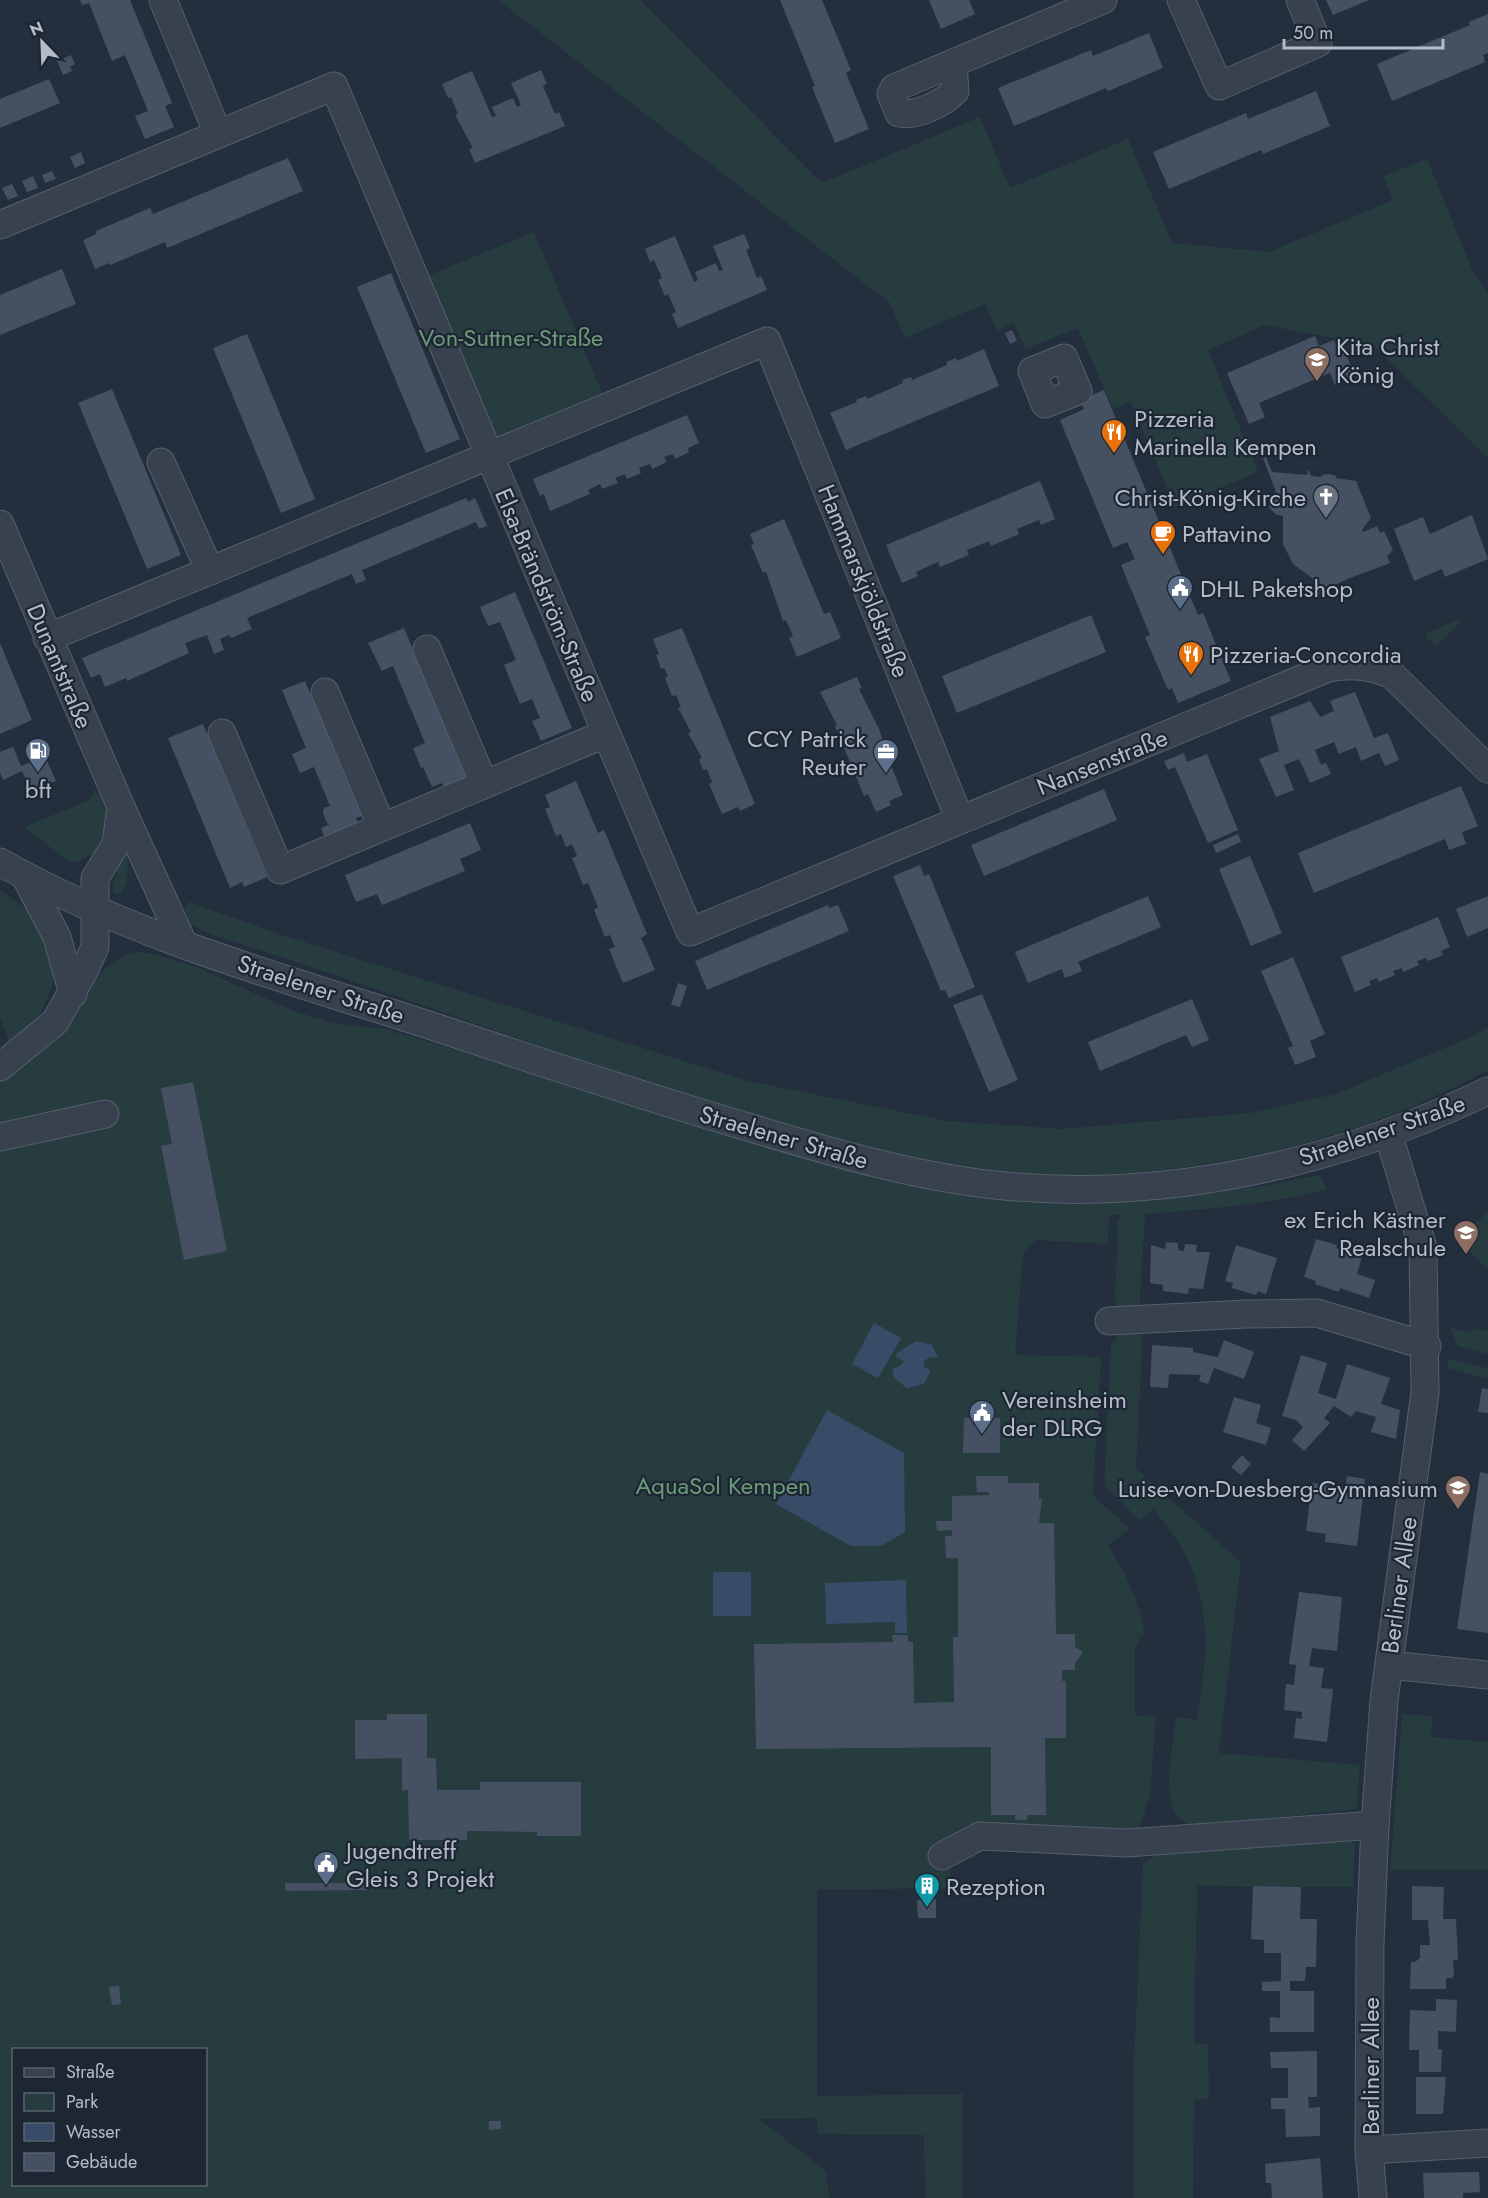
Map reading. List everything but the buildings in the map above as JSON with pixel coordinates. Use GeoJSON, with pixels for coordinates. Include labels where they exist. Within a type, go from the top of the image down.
{"type":"FeatureCollection","features":[{"type":"Feature","properties":{"kind":"street"},"geometry":{"type":"LineString","coordinates":[[163,0],[218,134]]}},
{"type":"Feature","properties":{"kind":"street"},"geometry":{"type":"LineString","coordinates":[[953,63],[1103,0]]}},
{"type":"Feature","properties":{"kind":"street"},"geometry":{"type":"LineString","coordinates":[[1181,0],[1219,86],[1318,43],[1300,0]]}},
{"type":"Feature","properties":{"kind":"street"},"geometry":{"type":"LineString","coordinates":[[0,225],[334,86],[488,457],[47,638]]}},
{"type":"Feature","properties":{"kind":"street","name":"Hammarskjöldstraße"},"geometry":{"type":"LineString","coordinates":[[488,457],[767,341],[960,820]]}},
{"type":"Feature","properties":{"kind":"street","name":"Elsa-Brändström-Straße"},"geometry":{"type":"LineString","coordinates":[[488,457],[690,932]]}},
{"type":"Feature","properties":{"kind":"street"},"geometry":{"type":"LineString","coordinates":[[161,462],[210,571]]}},
{"type":"Feature","properties":{"kind":"street","name":"Dunantstraße"},"geometry":{"type":"LineString","coordinates":[[0,524],[47,638],[183,943]]}},
{"type":"Feature","properties":{"kind":"street"},"geometry":{"type":"LineString","coordinates":[[427,649],[484,784]]}},
{"type":"Feature","properties":{"kind":"street","name":"Nansenstraße"},"geometry":{"type":"LineString","coordinates":[[690,932],[1328,668],[1349,665],[1372,667],[1392,675],[1488,769]]}},
{"type":"Feature","properties":{"kind":"street"},"geometry":{"type":"LineString","coordinates":[[325,692],[382,827]]}},
{"type":"Feature","properties":{"kind":"street","name":"Elsa-Brändström-Straße"},"geometry":{"type":"LineString","coordinates":[[222,733],[280,870],[605,734]]}},
{"type":"Feature","properties":{"kind":"street"},"geometry":{"type":"LineString","coordinates":[[0,1067],[55,1022],[73,994],[95,947],[95,878],[116,844],[121,807]]}},
{"type":"Feature","properties":{"kind":"street","name":"Straelener Straße"},"geometry":{"type":"LineString","coordinates":[[0,862],[25,876],[96,908],[183,943],[648,1097],[843,1156],[893,1168],[995,1185],[1131,1188],[1224,1177],[1325,1155],[1437,1115],[1488,1091]]}},
{"type":"Feature","properties":{"kind":"street"},"geometry":{"type":"LineString","coordinates":[[25,876],[57,937],[73,994]]}},
{"type":"Feature","properties":{"kind":"street"},"geometry":{"type":"LineString","coordinates":[[0,1137],[105,1114]]}},
{"type":"Feature","properties":{"kind":"street","name":"Berliner Allee"},"geometry":{"type":"LineString","coordinates":[[1373,2198],[1369,2150],[1370,1944],[1376,1825],[1389,1665],[1425,1392],[1426,1346],[1424,1248],[1388,1133]]}},
{"type":"Feature","properties":{"kind":"street"},"geometry":{"type":"LineString","coordinates":[[1109,1321],[1317,1313],[1426,1346]]}},
{"type":"Feature","properties":{"kind":"street"},"geometry":{"type":"LineString","coordinates":[[1389,1665],[1488,1675]]}},
{"type":"Feature","properties":{"kind":"street"},"geometry":{"type":"LineString","coordinates":[[942,1856],[980,1836],[1127,1843],[1376,1825]]}},
{"type":"Feature","properties":{"kind":"street"},"geometry":{"type":"LineString","coordinates":[[1369,2150],[1488,2143]]}},
{"type":"Feature","properties":{"kind":"green space"},"geometry":{"type":"Polygon","coordinates":[[[498,0],[640,0],[822,183],[980,117],[1010,188],[1128,139],[1172,243],[1269,252],[1393,200],[1383,176],[1427,159],[1473,272],[1488,294],[1488,458],[1374,346],[1265,325],[1208,350],[1258,472],[1175,507],[1131,402],[1113,409],[1078,328],[1025,349],[1014,323],[997,331],[985,304],[905,338],[890,303],[498,0]]]}},
{"type":"Feature","properties":{"kind":"green space","name":"Von-Suttner-Straße"},"geometry":{"type":"Polygon","coordinates":[[[534,232],[605,400],[496,445],[420,279],[534,232]]]}},
{"type":"Feature","properties":{"kind":"green space"},"geometry":{"type":"Polygon","coordinates":[[[1461,621],[1437,646],[1426,637],[1428,632],[1461,621]]]}},
{"type":"Feature","properties":{"kind":"green space"},"geometry":{"type":"Polygon","coordinates":[[[94,790],[102,801],[107,815],[106,837],[100,847],[75,863],[67,860],[24,827],[90,800],[94,790]]]}},
{"type":"Feature","properties":{"kind":"green space"},"geometry":{"type":"Polygon","coordinates":[[[125,842],[129,842],[127,880],[122,893],[115,895],[112,889],[125,842]]]}},
{"type":"Feature","properties":{"kind":"green space"},"geometry":{"type":"Polygon","coordinates":[[[0,890],[32,913],[54,955],[53,982],[42,1012],[10,1044],[0,1017],[0,890]]]}},
{"type":"Feature","properties":{"kind":"green space"},"geometry":{"type":"Polygon","coordinates":[[[189,902],[285,936],[748,1081],[947,1121],[1062,1129],[1250,1113],[1336,1094],[1471,1037],[1488,1027],[1488,1070],[1380,1119],[1323,1138],[1265,1153],[1206,1164],[1147,1172],[1088,1175],[1029,1174],[952,1166],[840,1141],[729,1108],[598,1066],[207,933],[190,924],[185,909],[189,902]]]}},
{"type":"Feature","properties":{"kind":"green space","name":"AquaSol Kempen"},"geometry":{"type":"Polygon","coordinates":[[[138,952],[158,955],[196,967],[294,1011],[333,1023],[384,1029],[474,1055],[834,1167],[898,1178],[1165,1196],[1256,1187],[1320,1175],[1327,1189],[1259,1203],[1145,1214],[1139,1314],[1119,1313],[1115,1299],[1118,1221],[1122,1214],[1109,1215],[1108,1244],[1036,1240],[1023,1253],[1015,1355],[1101,1357],[1093,1495],[1130,1529],[1108,1545],[1131,1588],[1145,1635],[1139,1636],[1139,1645],[1135,1645],[1135,1716],[1156,1715],[1150,1796],[1138,1831],[971,1831],[950,1862],[953,1888],[817,1890],[817,2096],[963,2094],[963,2198],[925,2198],[924,2135],[818,2134],[817,2118],[759,2119],[826,2171],[829,2198],[0,2198],[0,1079],[56,1030],[102,972],[124,956],[138,952]]]}},
{"type":"Feature","properties":{"kind":"green space"},"geometry":{"type":"Polygon","coordinates":[[[1488,1212],[1488,1270],[1457,1238],[1488,1212]]]}},
{"type":"Feature","properties":{"kind":"green space"},"geometry":{"type":"Polygon","coordinates":[[[1450,1327],[1470,1333],[1475,1328],[1488,1331],[1488,1354],[1458,1346],[1450,1327]]]}},
{"type":"Feature","properties":{"kind":"green space"},"geometry":{"type":"Polygon","coordinates":[[[1143,1328],[1136,1469],[1241,1562],[1219,1753],[1360,1765],[1357,1809],[1193,1826],[1177,1816],[1170,1796],[1170,1768],[1176,1717],[1197,1720],[1205,1658],[1201,1601],[1185,1553],[1154,1509],[1139,1520],[1104,1485],[1111,1345],[1123,1329],[1143,1328]]]}},
{"type":"Feature","properties":{"kind":"green space"},"geometry":{"type":"Polygon","coordinates":[[[1448,1359],[1488,1368],[1488,1379],[1448,1368],[1448,1359]]]}},
{"type":"Feature","properties":{"kind":"green space"},"geometry":{"type":"Polygon","coordinates":[[[1402,1714],[1432,1716],[1431,1737],[1488,1742],[1488,1870],[1390,1870],[1402,1714]]]}},
{"type":"Feature","properties":{"kind":"green space"},"geometry":{"type":"Polygon","coordinates":[[[1343,1836],[1355,1844],[1353,1887],[1197,1886],[1194,2043],[1208,2044],[1209,2099],[1194,2100],[1193,2198],[1133,2198],[1133,2083],[1143,1863],[1162,1852],[1343,1836]]]}},
{"type":"Feature","properties":{"kind":"water"},"geometry":{"type":"Polygon","coordinates":[[[874,1323],[901,1338],[878,1378],[852,1364],[874,1323]]]}},
{"type":"Feature","properties":{"kind":"water"},"geometry":{"type":"Polygon","coordinates":[[[916,1341],[932,1345],[938,1358],[930,1357],[924,1361],[924,1367],[931,1370],[924,1384],[907,1388],[894,1378],[892,1369],[900,1366],[904,1361],[896,1357],[897,1353],[916,1341]]]}},
{"type":"Feature","properties":{"kind":"water"},"geometry":{"type":"Polygon","coordinates":[[[827,1410],[904,1453],[905,1532],[881,1546],[851,1546],[776,1504],[827,1410]]]}},
{"type":"Feature","properties":{"kind":"water"},"geometry":{"type":"Polygon","coordinates":[[[713,1572],[751,1572],[751,1616],[713,1616],[713,1572]]]}},
{"type":"Feature","properties":{"kind":"water"},"geometry":{"type":"Polygon","coordinates":[[[906,1580],[907,1633],[895,1633],[895,1622],[826,1624],[825,1583],[906,1580]]]}},
{"type":"Feature","properties":{"kind":"place","name":"Kita Christ König"},"geometry":{"type":"Point","coordinates":[1317,383]}},
{"type":"Feature","properties":{"kind":"place","name":"Pizzeria Marinella Kempen"},"geometry":{"type":"Point","coordinates":[1114,455]}},
{"type":"Feature","properties":{"kind":"place","name":"Christ-König-Kirche"},"geometry":{"type":"Point","coordinates":[1326,520]}},
{"type":"Feature","properties":{"kind":"place","name":"Pattavino"},"geometry":{"type":"Point","coordinates":[1163,556]}},
{"type":"Feature","properties":{"kind":"place","name":"DHL Paketshop"},"geometry":{"type":"Point","coordinates":[1180,611]}},
{"type":"Feature","properties":{"kind":"place","name":"Pizzeria-Concordia"},"geometry":{"type":"Point","coordinates":[1191,677]}},
{"type":"Feature","properties":{"kind":"place","name":"bft"},"geometry":{"type":"Point","coordinates":[38,774]}},
{"type":"Feature","properties":{"kind":"place","name":"CCY Patrick Reuter"},"geometry":{"type":"Point","coordinates":[886,775]}},
{"type":"Feature","properties":{"kind":"place","name":"ex Erich Kästner Realschule"},"geometry":{"type":"Point","coordinates":[1466,1256]}},
{"type":"Feature","properties":{"kind":"place","name":"Vereinsheim der DLRG"},"geometry":{"type":"Point","coordinates":[982,1436]}},
{"type":"Feature","properties":{"kind":"place","name":"Luise-von-Duesberg-Gymnasium"},"geometry":{"type":"Point","coordinates":[1458,1511]}},
{"type":"Feature","properties":{"kind":"place","name":"Jugendtreff Gleis 3 Projekt"},"geometry":{"type":"Point","coordinates":[326,1887]}},
{"type":"Feature","properties":{"kind":"place","name":"Rezeption"},"geometry":{"type":"Point","coordinates":[927,1909]}}]}
